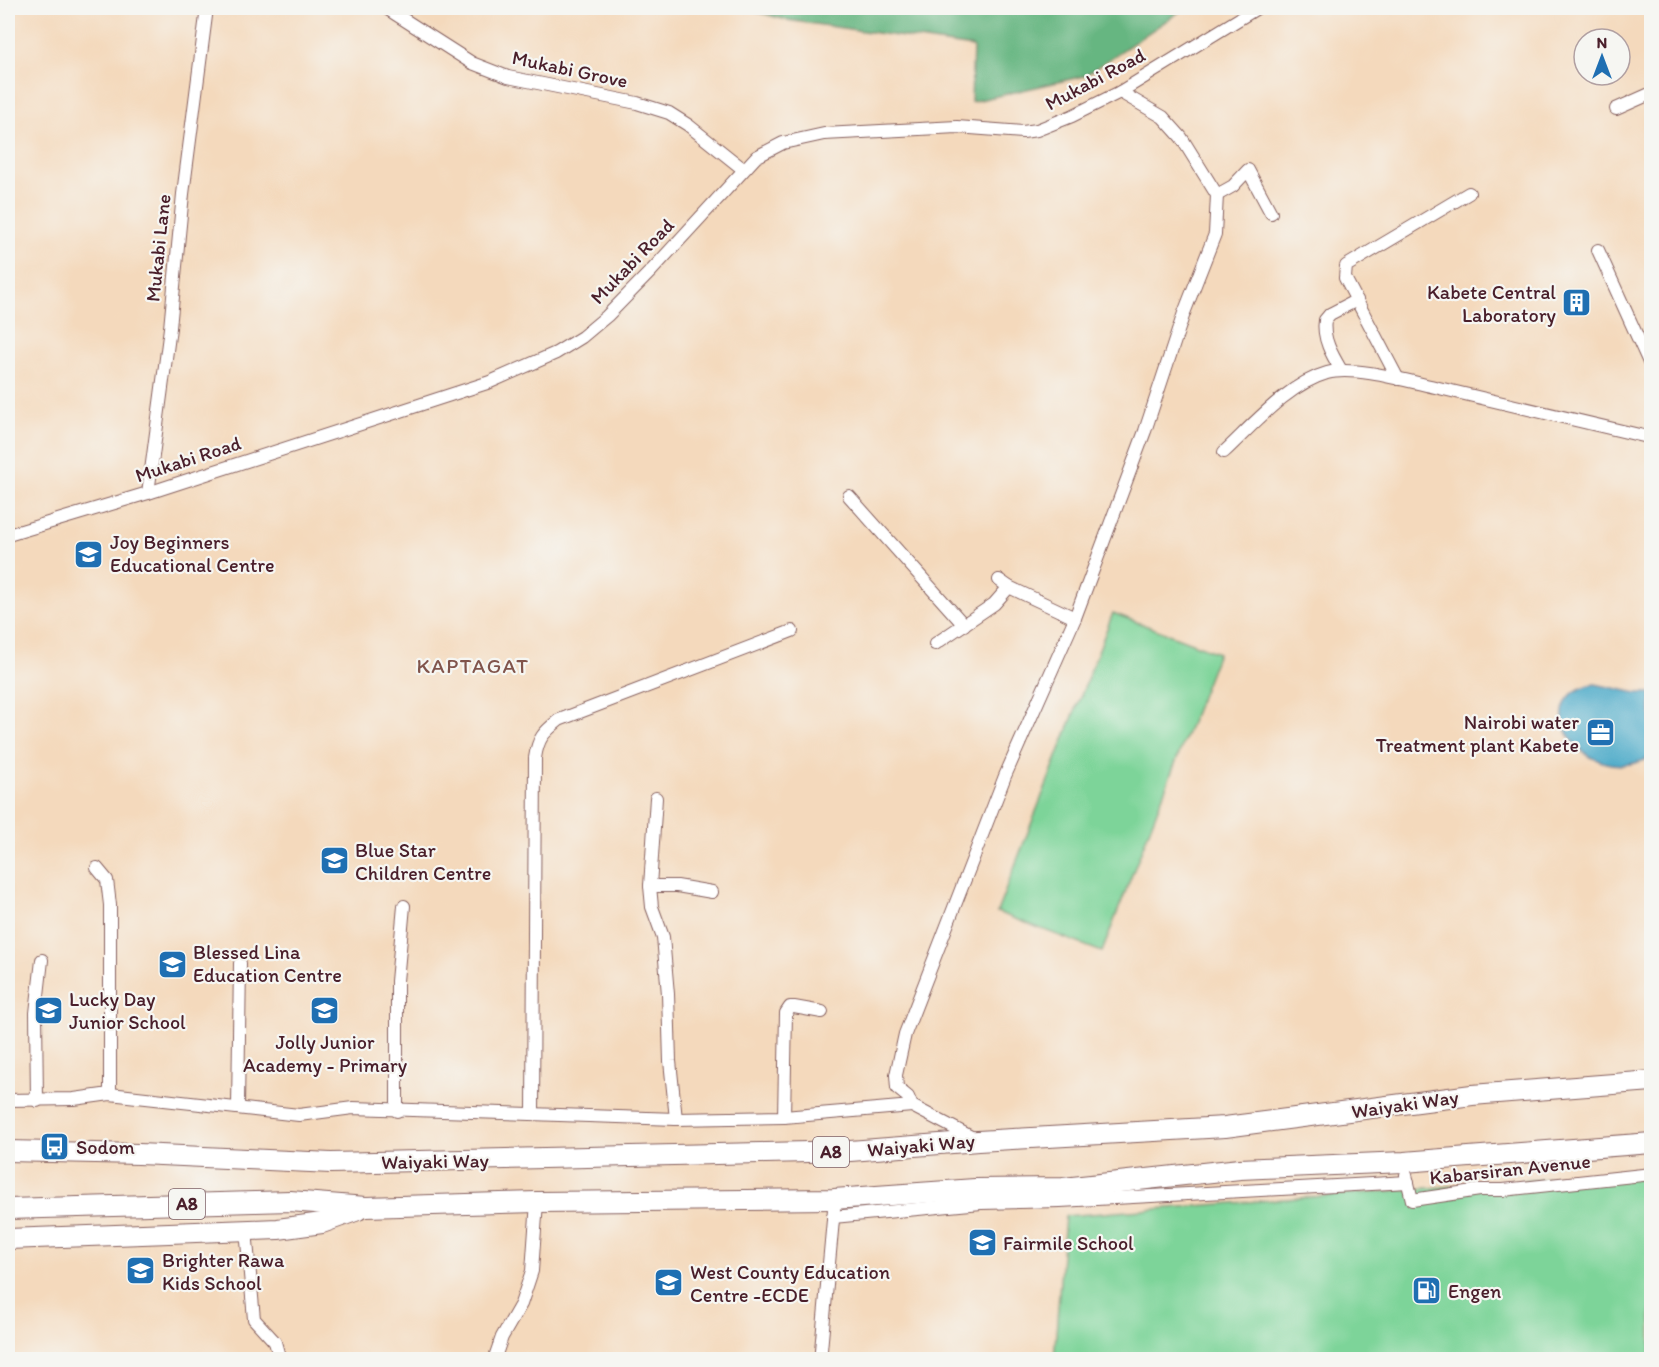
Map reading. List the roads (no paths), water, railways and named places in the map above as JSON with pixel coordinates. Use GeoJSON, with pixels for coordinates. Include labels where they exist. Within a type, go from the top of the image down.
{"type":"FeatureCollection","features":[{"type":"Feature","properties":{"kind":"highway","name":"Waiyaki Way"},"geometry":{"type":"LineString","coordinates":[[8,1151],[151,1154],[331,1163],[850,1151],[978,1141],[1225,1127],[1472,1095],[1652,1080]]}},
{"type":"Feature","properties":{"kind":"highway","name":"A8"},"geometry":{"type":"LineString","coordinates":[[8,1209],[290,1202],[366,1207],[537,1202],[834,1208],[975,1189],[1063,1188],[1240,1168],[1404,1162],[1652,1143]]}},
{"type":"Feature","properties":{"kind":"highway","name":"A8"},"geometry":{"type":"LineString","coordinates":[[8,1239],[303,1226],[366,1207]]}},
{"type":"Feature","properties":{"kind":"street","name":"Mukabi Lane"},"geometry":{"type":"LineString","coordinates":[[148,493],[170,328],[183,194],[207,8]]}},
{"type":"Feature","properties":{"kind":"street","name":"Mukabi Grove"},"geometry":{"type":"LineString","coordinates":[[387,8],[472,63],[508,77],[637,103],[669,113],[688,124],[743,169]]}},
{"type":"Feature","properties":{"kind":"street","name":"Mukabi Road"},"geometry":{"type":"LineString","coordinates":[[8,535],[148,493],[490,382],[556,353],[582,337],[607,316],[743,169],[768,149],[803,137],[824,134],[957,127],[1023,132],[1037,130],[1072,116],[1120,92],[1257,8]]}},
{"type":"Feature","properties":{"kind":"street"},"geometry":{"type":"LineString","coordinates":[[912,1106],[908,1097],[897,1088],[896,1075],[905,1034],[1005,776],[1075,618],[1145,431],[1184,313],[1215,234],[1217,195],[1171,124],[1155,111],[1120,92]]}},
{"type":"Feature","properties":{"kind":"street"},"geometry":{"type":"LineString","coordinates":[[1616,109],[1652,93]]}},
{"type":"Feature","properties":{"kind":"street"},"geometry":{"type":"LineString","coordinates":[[1217,195],[1233,186],[1248,170],[1271,213]]}},
{"type":"Feature","properties":{"kind":"street"},"geometry":{"type":"LineString","coordinates":[[1398,379],[1345,278],[1346,266],[1469,193]]}},
{"type":"Feature","properties":{"kind":"street"},"geometry":{"type":"LineString","coordinates":[[1598,250],[1652,369]]}},
{"type":"Feature","properties":{"kind":"street"},"geometry":{"type":"LineString","coordinates":[[1341,370],[1328,347],[1325,320],[1330,314],[1357,300]]}},
{"type":"Feature","properties":{"kind":"street"},"geometry":{"type":"LineString","coordinates":[[1224,452],[1287,394],[1307,381],[1341,370],[1398,379],[1652,438]]}},
{"type":"Feature","properties":{"kind":"street"},"geometry":{"type":"LineString","coordinates":[[849,496],[964,625]]}},
{"type":"Feature","properties":{"kind":"street"},"geometry":{"type":"LineString","coordinates":[[935,644],[994,604],[1004,584],[1075,618]]}},
{"type":"Feature","properties":{"kind":"street"},"geometry":{"type":"LineString","coordinates":[[533,1114],[534,770],[537,742],[545,731],[558,720],[792,631]]}},
{"type":"Feature","properties":{"kind":"street"},"geometry":{"type":"LineString","coordinates":[[656,798],[650,886],[652,907],[663,937],[670,1061],[676,1119]]}},
{"type":"Feature","properties":{"kind":"street"},"geometry":{"type":"LineString","coordinates":[[97,868],[107,880],[110,905],[110,1094]]}},
{"type":"Feature","properties":{"kind":"street"},"geometry":{"type":"LineString","coordinates":[[650,886],[677,886],[712,892]]}},
{"type":"Feature","properties":{"kind":"street"},"geometry":{"type":"LineString","coordinates":[[397,1111],[397,981],[404,906]]}},
{"type":"Feature","properties":{"kind":"street"},"geometry":{"type":"LineString","coordinates":[[37,1101],[36,1013],[42,960]]}},
{"type":"Feature","properties":{"kind":"street"},"geometry":{"type":"LineString","coordinates":[[238,1108],[240,963]]}},
{"type":"Feature","properties":{"kind":"street"},"geometry":{"type":"LineString","coordinates":[[784,1117],[786,1013],[790,1007],[822,1012]]}},
{"type":"Feature","properties":{"kind":"street"},"geometry":{"type":"LineString","coordinates":[[8,1100],[74,1099],[110,1094],[299,1115],[353,1108],[676,1119],[784,1117],[912,1106],[978,1141]]}},
{"type":"Feature","properties":{"kind":"street","name":"Kabarsiran Avenue"},"geometry":{"type":"LineString","coordinates":[[1404,1162],[1412,1200],[1480,1190],[1503,1190],[1652,1173]]}},
{"type":"Feature","properties":{"kind":"street"},"geometry":{"type":"LineString","coordinates":[[822,1359],[834,1208],[1060,1202],[1408,1182]]}},
{"type":"Feature","properties":{"kind":"street"},"geometry":{"type":"LineString","coordinates":[[494,1359],[502,1337],[521,1304],[532,1271],[537,1202]]}},
{"type":"Feature","properties":{"kind":"street"},"geometry":{"type":"LineString","coordinates":[[246,1230],[254,1319],[275,1342],[280,1359]]}},
{"type":"Feature","properties":{"kind":"water"},"geometry":{"type":"Polygon","coordinates":[[[1595,684],[1637,693],[1651,693],[1651,757],[1626,764],[1604,762],[1585,753],[1571,738],[1564,722],[1564,706],[1574,692],[1595,684]]]}},
{"type":"Feature","properties":{"kind":"place","name":"Kabete Central Laboratory"},"geometry":{"type":"Point","coordinates":[1577,303]}},
{"type":"Feature","properties":{"kind":"place","name":"Joy Beginners Educational Centre"},"geometry":{"type":"Point","coordinates":[89,554]}},
{"type":"Feature","properties":{"kind":"place","name":"Nairobi water Treatment plant Kabete"},"geometry":{"type":"Point","coordinates":[1600,733]}},
{"type":"Feature","properties":{"kind":"place","name":"Blue Star Children Centre"},"geometry":{"type":"Point","coordinates":[334,861]}},
{"type":"Feature","properties":{"kind":"place","name":"Blessed Lina Education Centre"},"geometry":{"type":"Point","coordinates":[172,964]}},
{"type":"Feature","properties":{"kind":"place","name":"Lucky Day Junior School"},"geometry":{"type":"Point","coordinates":[48,1010]}},
{"type":"Feature","properties":{"kind":"place","name":"Jolly Junior Academy - Primary"},"geometry":{"type":"Point","coordinates":[325,1011]}},
{"type":"Feature","properties":{"kind":"place","name":"Sodom"},"geometry":{"type":"Point","coordinates":[55,1147]}},
{"type":"Feature","properties":{"kind":"place","name":"Fairmile School"},"geometry":{"type":"Point","coordinates":[982,1243]}},
{"type":"Feature","properties":{"kind":"place","name":"Brighter Rawa Kids School"},"geometry":{"type":"Point","coordinates":[141,1271]}},
{"type":"Feature","properties":{"kind":"place","name":"West County Education Centre -ECDE"},"geometry":{"type":"Point","coordinates":[669,1283]}},
{"type":"Feature","properties":{"kind":"place","name":"Engen"},"geometry":{"type":"Point","coordinates":[1427,1291]}},
{"type":"Feature","properties":{"kind":"district","name":"KAPTAGAT"},"geometry":{"type":"Point","coordinates":[473,665]}}]}
